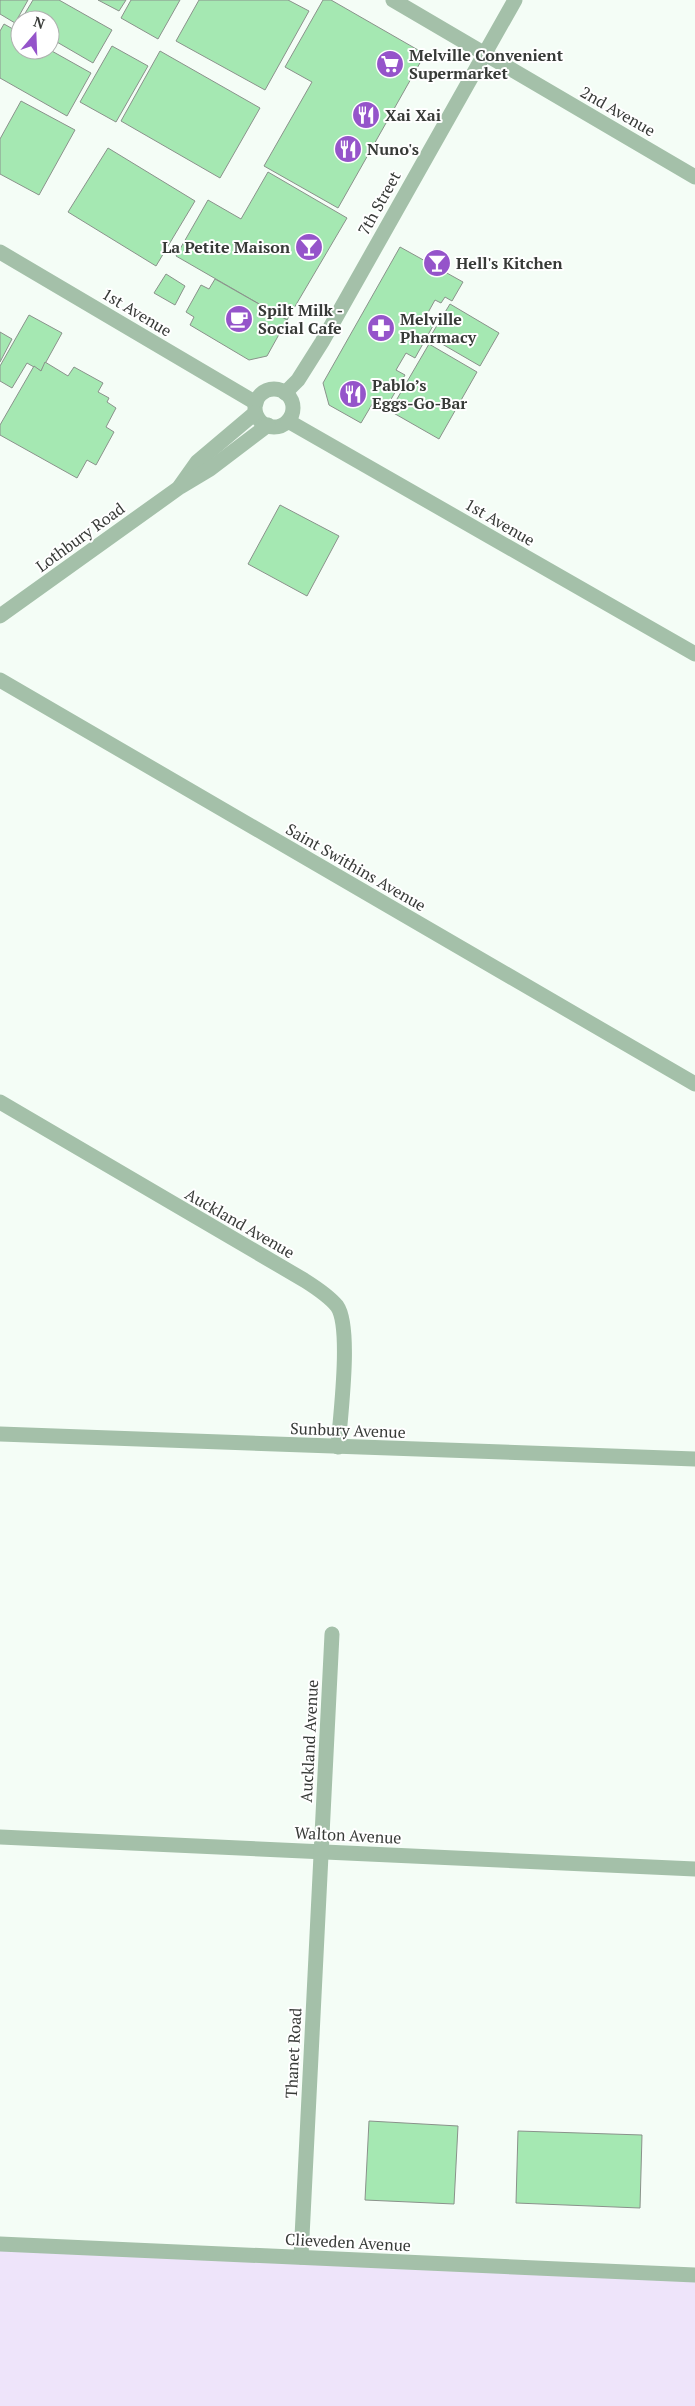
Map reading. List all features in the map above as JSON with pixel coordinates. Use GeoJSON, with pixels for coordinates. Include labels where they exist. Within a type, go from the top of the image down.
{"type":"FeatureCollection","features":[{"type":"Feature","properties":{"kind":"street","name":"2nd Avenue"},"geometry":{"type":"LineString","coordinates":[[393,0],[695,177]]}},
{"type":"Feature","properties":{"kind":"street","name":"7th Street"},"geometry":{"type":"LineString","coordinates":[[286,393],[298,380],[322,342],[514,0]]}},
{"type":"Feature","properties":{"kind":"street","name":"1st Avenue"},"geometry":{"type":"LineString","coordinates":[[0,252],[256,408]]}},
{"type":"Feature","properties":{"kind":"street"},"geometry":{"type":"LineString","coordinates":[[268,390],[280,390],[290,398],[293,409],[288,421],[278,426],[262,423],[256,408],[262,393],[268,390]]}},
{"type":"Feature","properties":{"kind":"street","name":"Lothbury Road"},"geometry":{"type":"LineString","coordinates":[[180,488],[197,462],[256,408]]}},
{"type":"Feature","properties":{"kind":"street","name":"1st Avenue"},"geometry":{"type":"LineString","coordinates":[[288,421],[695,654]]}},
{"type":"Feature","properties":{"kind":"street","name":"Lothbury Road"},"geometry":{"type":"LineString","coordinates":[[0,616],[180,488],[210,469],[268,425]]}},
{"type":"Feature","properties":{"kind":"street","name":"Saint Swithins Avenue"},"geometry":{"type":"LineString","coordinates":[[0,680],[695,1084]]}},
{"type":"Feature","properties":{"kind":"street","name":"Auckland Avenue"},"geometry":{"type":"LineString","coordinates":[[0,1102],[304,1280],[323,1292],[337,1306],[342,1316],[345,1337],[338,1447]]}},
{"type":"Feature","properties":{"kind":"street","name":"Sunbury Avenue"},"geometry":{"type":"LineString","coordinates":[[0,1434],[695,1459]]}},
{"type":"Feature","properties":{"kind":"street","name":"Auckland Avenue"},"geometry":{"type":"LineString","coordinates":[[320,1851],[332,1634]]}},
{"type":"Feature","properties":{"kind":"street","name":"Walton Avenue"},"geometry":{"type":"LineString","coordinates":[[0,1837],[695,1869]]}},
{"type":"Feature","properties":{"kind":"street","name":"Thanet Road"},"geometry":{"type":"LineString","coordinates":[[301,2257],[320,1851]]}},
{"type":"Feature","properties":{"kind":"street","name":"Clieveden Avenue"},"geometry":{"type":"LineString","coordinates":[[0,2244],[695,2275]]}},
{"type":"Feature","properties":{"kind":"shaded area"},"geometry":{"type":"Polygon","coordinates":[[[0,2244],[695,2273],[695,2406],[0,2406],[0,2244]]]}},
{"type":"Feature","properties":{"kind":"building"},"geometry":{"type":"Polygon","coordinates":[[[0,0],[28,0],[22,10],[10,10],[10,20],[0,14],[0,0]]]}},
{"type":"Feature","properties":{"kind":"building"},"geometry":{"type":"Polygon","coordinates":[[[33,0],[59,0],[112,30],[93,63],[60,44],[60,10],[27,10],[33,0]]]}},
{"type":"Feature","properties":{"kind":"building"},"geometry":{"type":"Polygon","coordinates":[[[98,0],[126,0],[119,11],[98,0]]]}},
{"type":"Feature","properties":{"kind":"building"},"geometry":{"type":"Polygon","coordinates":[[[131,0],[180,0],[158,39],[121,18],[131,0]]]}},
{"type":"Feature","properties":{"kind":"building"},"geometry":{"type":"Polygon","coordinates":[[[199,0],[288,0],[309,11],[265,90],[176,41],[199,0]]]}},
{"type":"Feature","properties":{"kind":"building"},"geometry":{"type":"Polygon","coordinates":[[[323,0],[331,0],[425,54],[338,208],[264,166],[312,82],[285,67],[323,0]]]}},
{"type":"Feature","properties":{"kind":"building"},"geometry":{"type":"Polygon","coordinates":[[[4,24],[10,27],[10,60],[60,60],[60,56],[91,73],[67,116],[0,78],[0,31],[4,24]]]}},
{"type":"Feature","properties":{"kind":"building"},"geometry":{"type":"Polygon","coordinates":[[[112,46],[148,66],[116,122],[80,102],[112,46]]]}},
{"type":"Feature","properties":{"kind":"building"},"geometry":{"type":"Polygon","coordinates":[[[160,51],[260,108],[220,178],[121,121],[160,51]]]}},
{"type":"Feature","properties":{"kind":"building"},"geometry":{"type":"Polygon","coordinates":[[[21,101],[75,130],[39,195],[0,174],[0,139],[21,101]]]}},
{"type":"Feature","properties":{"kind":"building"},"geometry":{"type":"Polygon","coordinates":[[[108,148],[195,201],[156,266],[68,212],[108,148]]]}},
{"type":"Feature","properties":{"kind":"building"},"geometry":{"type":"Polygon","coordinates":[[[268,172],[347,218],[287,320],[176,256],[208,200],[241,219],[268,172]]]}},
{"type":"Feature","properties":{"kind":"building"},"geometry":{"type":"Polygon","coordinates":[[[400,247],[463,282],[452,301],[445,297],[441,303],[435,300],[425,318],[434,324],[415,358],[406,353],[396,370],[405,375],[386,408],[374,401],[361,423],[329,405],[323,383],[400,247]]]}},
{"type":"Feature","properties":{"kind":"building"},"geometry":{"type":"Polygon","coordinates":[[[166,274],[185,286],[175,305],[154,293],[166,274]]]}},
{"type":"Feature","properties":{"kind":"building","name":"Spilt Milk - Social Cafe"},"geometry":{"type":"Polygon","coordinates":[[[215,279],[287,320],[267,356],[249,360],[190,325],[194,317],[186,312],[201,285],[209,289],[215,279]]]}},
{"type":"Feature","properties":{"kind":"building"},"geometry":{"type":"Polygon","coordinates":[[[450,304],[499,333],[480,366],[430,337],[450,304]]]}},
{"type":"Feature","properties":{"kind":"building"},"geometry":{"type":"Polygon","coordinates":[[[29,315],[62,333],[41,371],[27,363],[12,388],[0,381],[0,366],[29,315]]]}},
{"type":"Feature","properties":{"kind":"building"},"geometry":{"type":"Polygon","coordinates":[[[0,332],[12,339],[0,362],[0,332]]]}},
{"type":"Feature","properties":{"kind":"building"},"geometry":{"type":"Polygon","coordinates":[[[429,344],[477,372],[439,439],[390,411],[429,344]]]}},
{"type":"Feature","properties":{"kind":"building"},"geometry":{"type":"Polygon","coordinates":[[[45,362],[68,376],[74,367],[103,383],[98,392],[109,398],[107,402],[116,408],[106,427],[114,432],[96,465],[87,460],[77,478],[0,435],[0,425],[34,366],[41,371],[45,362]]]}},
{"type":"Feature","properties":{"kind":"building"},"geometry":{"type":"Polygon","coordinates":[[[280,505],[339,536],[307,596],[248,564],[280,505]]]}},
{"type":"Feature","properties":{"kind":"building"},"geometry":{"type":"Polygon","coordinates":[[[369,2121],[458,2126],[454,2204],[365,2200],[369,2121]]]}},
{"type":"Feature","properties":{"kind":"building"},"geometry":{"type":"Polygon","coordinates":[[[518,2131],[642,2135],[640,2208],[516,2203],[518,2131]]]}},
{"type":"Feature","properties":{"kind":"place","name":"Melville Convenient Supermarket"},"geometry":{"type":"Point","coordinates":[390,64]}},
{"type":"Feature","properties":{"kind":"place","name":"Xai Xai"},"geometry":{"type":"Point","coordinates":[366,115]}},
{"type":"Feature","properties":{"kind":"place","name":"Nuno's"},"geometry":{"type":"Point","coordinates":[348,149]}},
{"type":"Feature","properties":{"kind":"place","name":"La Petite Maison"},"geometry":{"type":"Point","coordinates":[309,247]}},
{"type":"Feature","properties":{"kind":"place","name":"Hell's Kitchen"},"geometry":{"type":"Point","coordinates":[437,263]}},
{"type":"Feature","properties":{"kind":"place","name":"Spilt Milk - Social Cafe"},"geometry":{"type":"Point","coordinates":[239,319]}},
{"type":"Feature","properties":{"kind":"place","name":"Melville Pharmacy"},"geometry":{"type":"Point","coordinates":[381,328]}},
{"type":"Feature","properties":{"kind":"place","name":"Pablo’s Eggs-Go-Bar"},"geometry":{"type":"Point","coordinates":[353,394]}}]}
